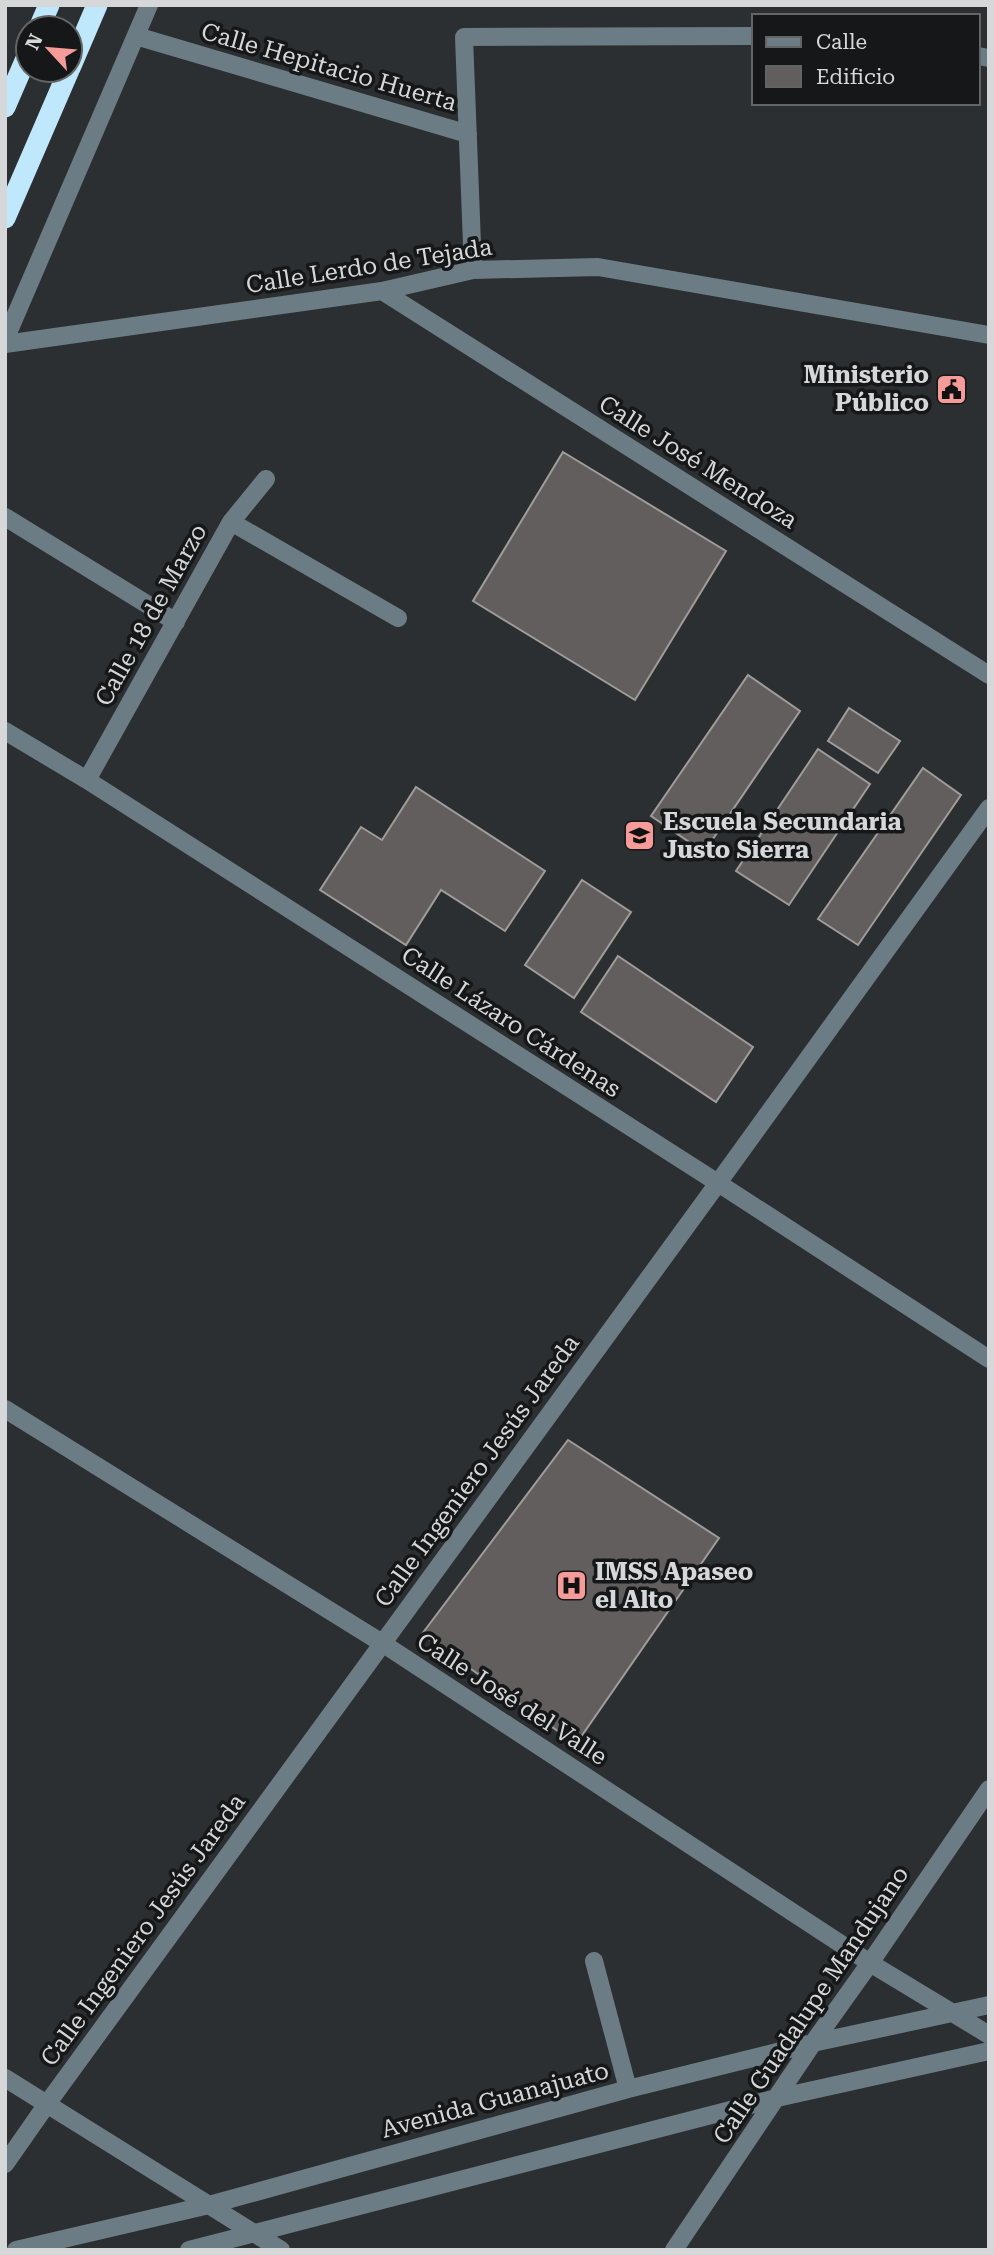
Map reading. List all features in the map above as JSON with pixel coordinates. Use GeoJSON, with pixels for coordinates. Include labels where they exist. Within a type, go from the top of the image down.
{"type":"FeatureCollection","features":[{"type":"Feature","properties":{"kind":"highway"},"geometry":{"type":"LineString","coordinates":[[84,35],[97,5]]}},
{"type":"Feature","properties":{"kind":"highway"},"geometry":{"type":"LineString","coordinates":[[5,107],[15,84]]}},
{"type":"Feature","properties":{"kind":"highway"},"geometry":{"type":"LineString","coordinates":[[5,218],[63,84]]}},
{"type":"Feature","properties":{"kind":"street"},"geometry":{"type":"LineString","coordinates":[[5,342],[149,5]]}},
{"type":"Feature","properties":{"kind":"street","name":"Calle Hepitacio Huerta"},"geometry":{"type":"LineString","coordinates":[[136,36],[468,134]]}},
{"type":"Feature","properties":{"kind":"street"},"geometry":{"type":"LineString","coordinates":[[473,270],[464,37],[752,36]]}},
{"type":"Feature","properties":{"kind":"street","name":"Calle Lerdo de Tejada"},"geometry":{"type":"LineString","coordinates":[[5,342],[382,291],[473,270],[598,267],[989,335]]}},
{"type":"Feature","properties":{"kind":"street","name":"Calle José Mendoza"},"geometry":{"type":"LineString","coordinates":[[382,291],[989,675]]}},
{"type":"Feature","properties":{"kind":"street","name":"Calle 18 de Marzo"},"geometry":{"type":"LineString","coordinates":[[87,780],[232,522],[266,479]]}},
{"type":"Feature","properties":{"kind":"street"},"geometry":{"type":"LineString","coordinates":[[5,517],[176,622]]}},
{"type":"Feature","properties":{"kind":"street"},"geometry":{"type":"LineString","coordinates":[[232,522],[398,618]]}},
{"type":"Feature","properties":{"kind":"street","name":"Calle Lázaro Cárdenas"},"geometry":{"type":"LineString","coordinates":[[5,730],[718,1183],[989,1359]]}},
{"type":"Feature","properties":{"kind":"street","name":"Calle Ingeniero Jesús Jareda"},"geometry":{"type":"LineString","coordinates":[[5,2164],[989,808]]}},
{"type":"Feature","properties":{"kind":"street","name":"Calle José del Valle"},"geometry":{"type":"LineString","coordinates":[[5,1409],[382,1643],[870,1964],[989,2035]]}},
{"type":"Feature","properties":{"kind":"street","name":"Calle Guadalupe Mandujano"},"geometry":{"type":"LineString","coordinates":[[674,2250],[989,1789]]}},
{"type":"Feature","properties":{"kind":"street"},"geometry":{"type":"LineString","coordinates":[[594,1961],[628,2089]]}},
{"type":"Feature","properties":{"kind":"street","name":"Avenida Guanajuato"},"geometry":{"type":"LineString","coordinates":[[16,2250],[209,2204],[628,2089],[813,2043],[989,2005]]}},
{"type":"Feature","properties":{"kind":"street"},"geometry":{"type":"LineString","coordinates":[[190,2250],[778,2098],[989,2051]]}},
{"type":"Feature","properties":{"kind":"street"},"geometry":{"type":"LineString","coordinates":[[5,2078],[281,2250]]}},
{"type":"Feature","properties":{"kind":"building"},"geometry":{"type":"Polygon","coordinates":[[[563,452],[726,551],[635,700],[473,601],[563,452]]]}},
{"type":"Feature","properties":{"kind":"building"},"geometry":{"type":"Polygon","coordinates":[[[748,675],[800,711],[704,852],[651,816],[748,675]]]}},
{"type":"Feature","properties":{"kind":"building"},"geometry":{"type":"Polygon","coordinates":[[[849,708],[900,741],[878,773],[828,741],[849,708]]]}},
{"type":"Feature","properties":{"kind":"building"},"geometry":{"type":"Polygon","coordinates":[[[818,749],[870,784],[789,905],[736,871],[818,749]]]}},
{"type":"Feature","properties":{"kind":"building"},"geometry":{"type":"Polygon","coordinates":[[[923,768],[961,795],[858,945],[818,919],[923,768]]]}},
{"type":"Feature","properties":{"kind":"building"},"geometry":{"type":"Polygon","coordinates":[[[416,787],[545,871],[505,931],[441,890],[406,945],[320,890],[361,827],[382,840],[416,787]]]}},
{"type":"Feature","properties":{"kind":"building"},"geometry":{"type":"Polygon","coordinates":[[[582,880],[631,912],[574,998],[525,965],[582,880]]]}},
{"type":"Feature","properties":{"kind":"building"},"geometry":{"type":"Polygon","coordinates":[[[618,956],[753,1047],[716,1102],[581,1012],[618,956]]]}},
{"type":"Feature","properties":{"kind":"building","name":"IMSS Apaseo el Alto"},"geometry":{"type":"Polygon","coordinates":[[[568,1440],[719,1538],[576,1744],[422,1634],[568,1440]]]}},
{"type":"Feature","properties":{"kind":"place","name":"Ministerio Público"},"geometry":{"type":"Point","coordinates":[952,389]}},
{"type":"Feature","properties":{"kind":"place","name":"Escuela Secundaria Justo Sierra"},"geometry":{"type":"Point","coordinates":[640,836]}},
{"type":"Feature","properties":{"kind":"place","name":"IMSS Apaseo el Alto"},"geometry":{"type":"Point","coordinates":[572,1586]}}]}
